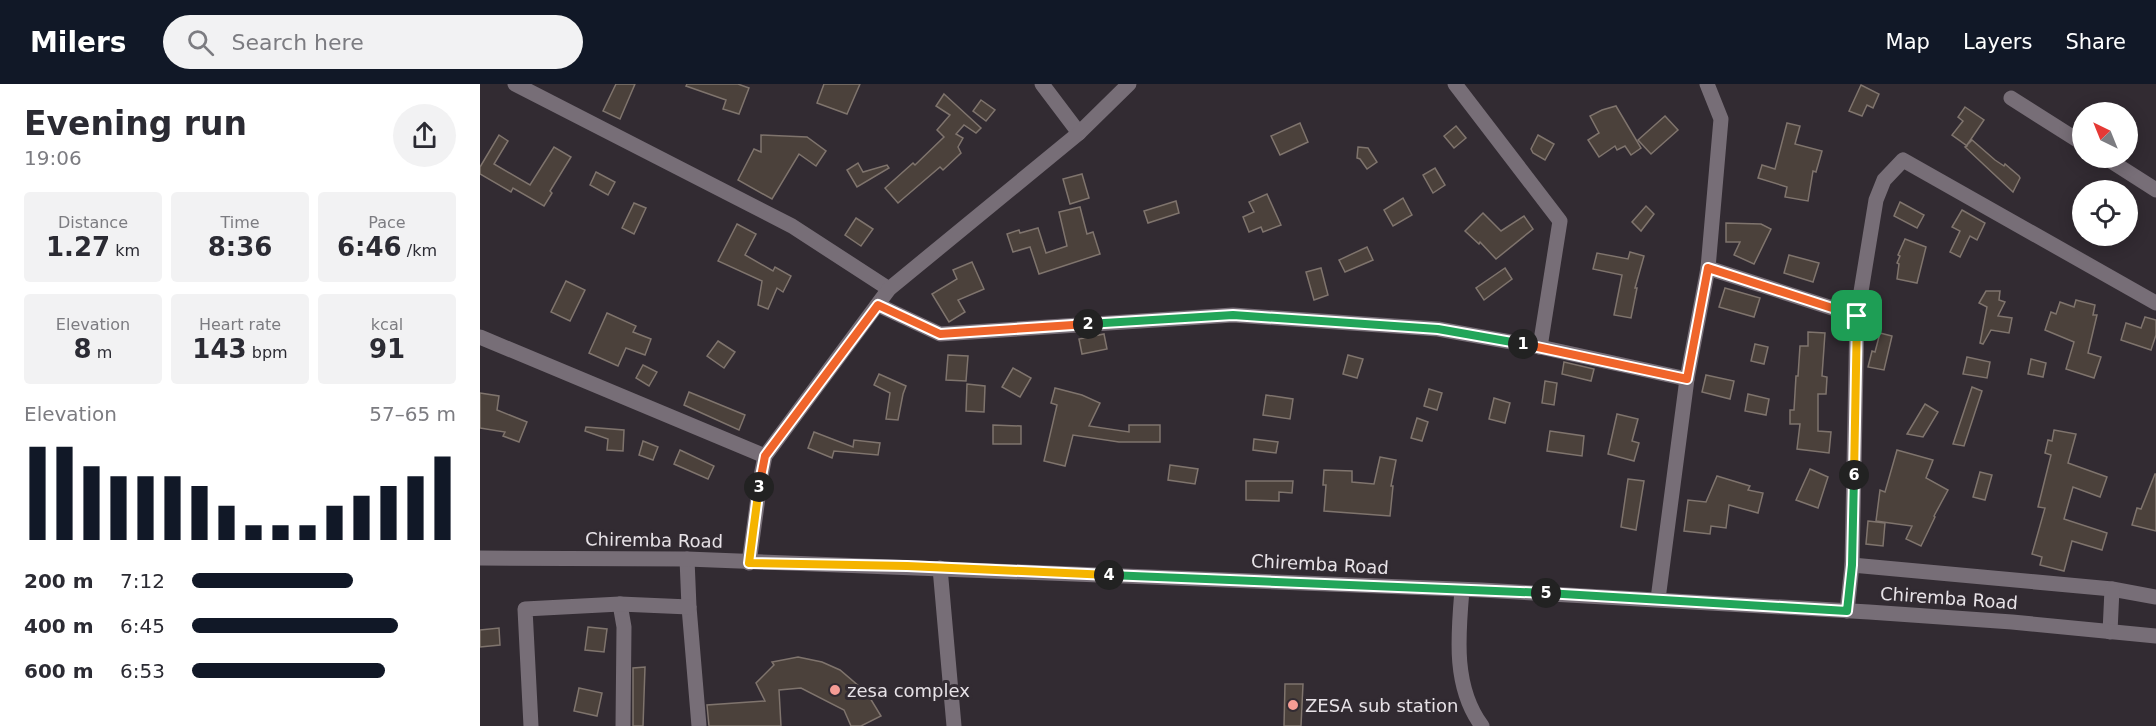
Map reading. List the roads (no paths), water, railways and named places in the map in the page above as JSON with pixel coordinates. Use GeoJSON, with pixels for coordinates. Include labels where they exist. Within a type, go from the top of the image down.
{"type":"FeatureCollection","features":[{"type":"Feature","properties":{"kind":"street"},"geometry":{"type":"LineString","coordinates":[[515,84],[792,226],[889,289]]}},
{"type":"Feature","properties":{"kind":"street"},"geometry":{"type":"LineString","coordinates":[[1042,84],[1079,133]]}},
{"type":"Feature","properties":{"kind":"street"},"geometry":{"type":"LineString","coordinates":[[749,563],[765,456],[889,289],[1079,133],[1129,84]]}},
{"type":"Feature","properties":{"kind":"street"},"geometry":{"type":"LineString","coordinates":[[1455,84],[1560,221],[1540,347]]}},
{"type":"Feature","properties":{"kind":"street"},"geometry":{"type":"LineString","coordinates":[[1658,599],[1687,379],[1708,268],[1721,119],[1707,84]]}},
{"type":"Feature","properties":{"kind":"street"},"geometry":{"type":"LineString","coordinates":[[2011,98],[2072,137]]}},
{"type":"Feature","properties":{"kind":"street"},"geometry":{"type":"LineString","coordinates":[[1847,611],[1852,565],[1857,316],[1876,200],[1884,180],[1903,160],[2156,303]]}},
{"type":"Feature","properties":{"kind":"street"},"geometry":{"type":"LineString","coordinates":[[2122,168],[2156,190]]}},
{"type":"Feature","properties":{"kind":"street"},"geometry":{"type":"LineString","coordinates":[[1708,268],[1857,316]]}},
{"type":"Feature","properties":{"kind":"street"},"geometry":{"type":"LineString","coordinates":[[878,305],[940,334],[1233,315],[1438,329],[1540,347],[1687,379]]}},
{"type":"Feature","properties":{"kind":"street"},"geometry":{"type":"LineString","coordinates":[[480,337],[765,456]]}},
{"type":"Feature","properties":{"kind":"street","name":"Chiremba Road"},"geometry":{"type":"LineString","coordinates":[[480,558],[687,559],[1315,582],[1847,611],[2156,636]]}},
{"type":"Feature","properties":{"kind":"street"},"geometry":{"type":"LineString","coordinates":[[687,559],[699,726]]}},
{"type":"Feature","properties":{"kind":"street"},"geometry":{"type":"LineString","coordinates":[[1852,565],[2112,589],[2156,597]]}},
{"type":"Feature","properties":{"kind":"street"},"geometry":{"type":"LineString","coordinates":[[940,568],[954,726]]}},
{"type":"Feature","properties":{"kind":"street"},"geometry":{"type":"LineString","coordinates":[[2110,632],[2112,589]]}},
{"type":"Feature","properties":{"kind":"street"},"geometry":{"type":"LineString","coordinates":[[1462,590],[1458,651],[1466,697],[1474,716],[1482,726]]}},
{"type":"Feature","properties":{"kind":"street"},"geometry":{"type":"LineString","coordinates":[[531,726],[525,609],[620,604],[689,607]]}},
{"type":"Feature","properties":{"kind":"street"},"geometry":{"type":"LineString","coordinates":[[620,604],[624,627],[623,726]]}},
{"type":"Feature","properties":{"kind":"place","name":"zesa complex"},"geometry":{"type":"Point","coordinates":[835,690]}},
{"type":"Feature","properties":{"kind":"place","name":"ZESA sub station"},"geometry":{"type":"Point","coordinates":[1293,705]}}]}
